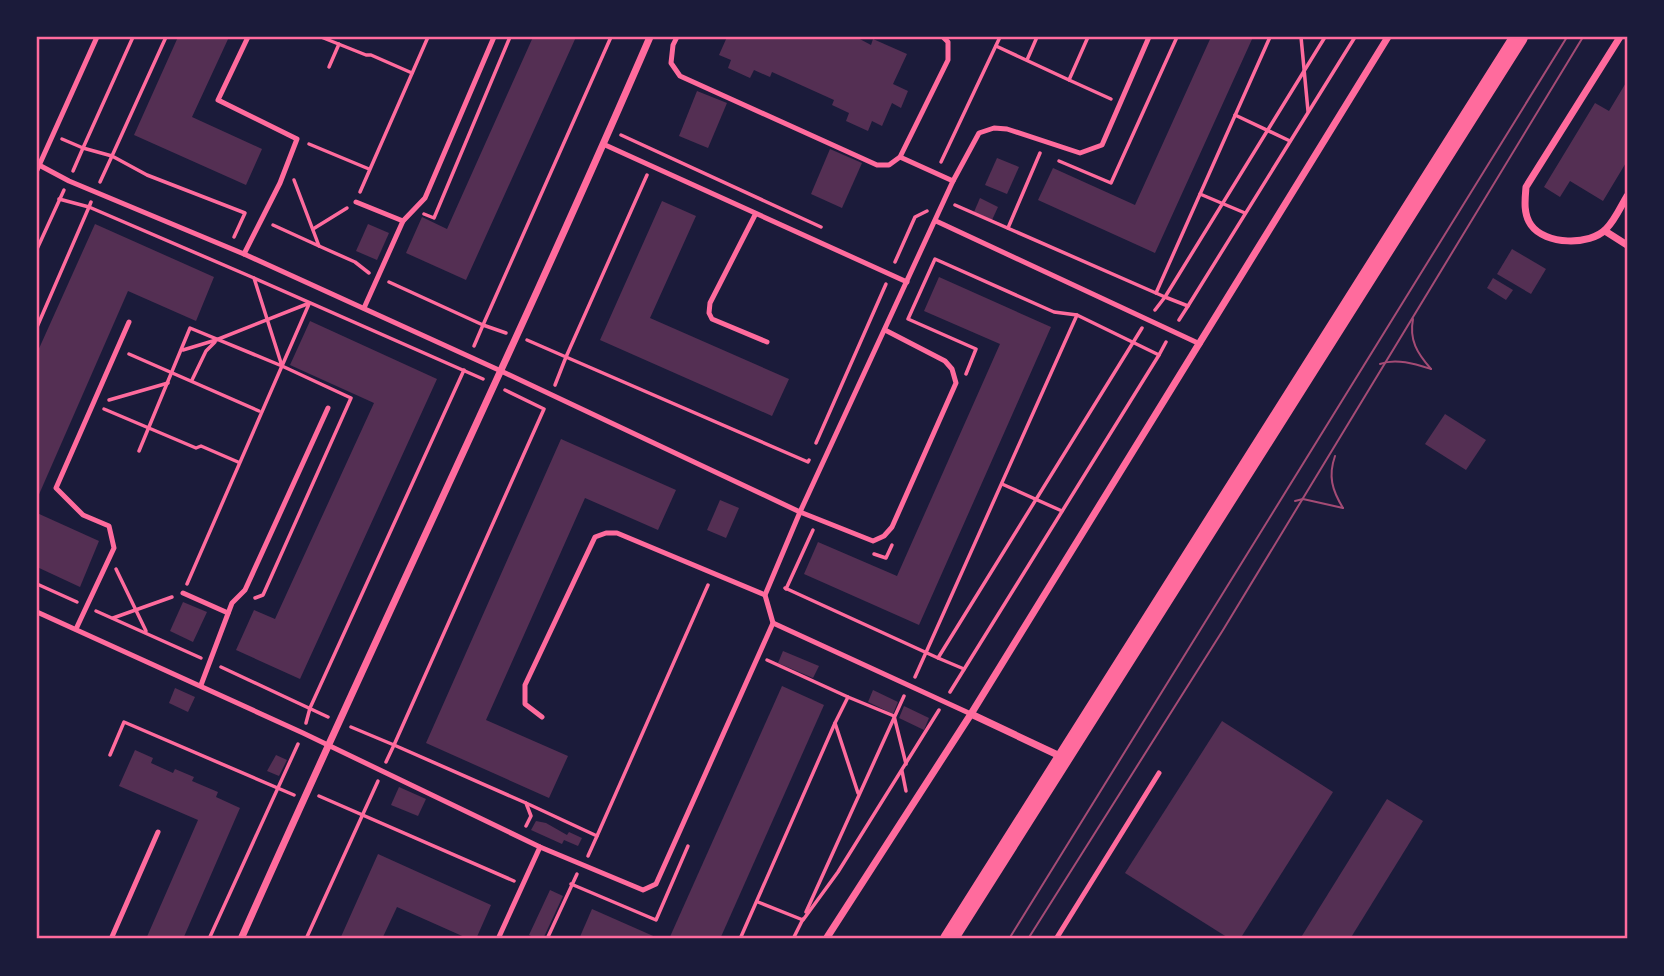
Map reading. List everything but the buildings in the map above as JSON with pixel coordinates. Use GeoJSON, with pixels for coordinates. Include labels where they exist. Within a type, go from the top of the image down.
{"type":"FeatureCollection","features":[{"type":"Feature","properties":{"kind":"main road"},"geometry":{"type":"LineString","coordinates":[[949,939],[1519,37]]}},
{"type":"Feature","properties":{"kind":"street"},"geometry":{"type":"LineString","coordinates":[[241,939],[501,371],[650,37]]}},
{"type":"Feature","properties":{"kind":"street"},"geometry":{"type":"LineString","coordinates":[[827,939],[971,714],[1388,37]]}},
{"type":"Feature","properties":{"kind":"street"},"geometry":{"type":"LineString","coordinates":[[1620,37],[1526,187],[1525,208],[1531,226],[1557,241],[1579,241],[1605,231],[1627,196]]}},
{"type":"Feature","properties":{"kind":"street"},"geometry":{"type":"LineString","coordinates":[[1605,231],[1627,245]]}},
{"type":"Feature","properties":{"kind":"street"},"geometry":{"type":"LineString","coordinates":[[971,714],[1063,758]]}},
{"type":"Feature","properties":{"kind":"lane"},"geometry":{"type":"LineString","coordinates":[[97,37],[38,168],[365,308],[800,512],[873,541],[884,536],[892,527],[956,383],[952,369],[945,361],[885,330]]}},
{"type":"Feature","properties":{"kind":"lane"},"geometry":{"type":"LineString","coordinates":[[244,254],[297,139],[218,100],[248,37]]}},
{"type":"Feature","properties":{"kind":"lane"},"geometry":{"type":"LineString","coordinates":[[365,308],[402,221],[425,198],[494,37]]}},
{"type":"Feature","properties":{"kind":"lane"},"geometry":{"type":"LineString","coordinates":[[677,37],[671,63],[680,76],[877,165],[889,164],[900,157],[948,60],[948,43],[943,37]]}},
{"type":"Feature","properties":{"kind":"lane"},"geometry":{"type":"LineString","coordinates":[[37,612],[328,744],[521,838],[643,890],[656,884],[773,624],[765,595],[800,512],[953,181],[979,133],[994,128],[1007,129],[1080,153],[1102,145],[1149,37]]}},
{"type":"Feature","properties":{"kind":"lane"},"geometry":{"type":"LineString","coordinates":[[603,144],[907,282]]}},
{"type":"Feature","properties":{"kind":"lane"},"geometry":{"type":"LineString","coordinates":[[900,157],[953,181]]}},
{"type":"Feature","properties":{"kind":"lane"},"geometry":{"type":"LineString","coordinates":[[356,202],[402,221]]}},
{"type":"Feature","properties":{"kind":"lane"},"geometry":{"type":"LineString","coordinates":[[755,215],[710,303],[709,313],[712,319],[768,342]]}},
{"type":"Feature","properties":{"kind":"lane"},"geometry":{"type":"LineString","coordinates":[[936,221],[1199,344]]}},
{"type":"Feature","properties":{"kind":"lane"},"geometry":{"type":"LineString","coordinates":[[76,629],[114,548],[109,526],[83,515],[56,488],[129,322]]}},
{"type":"Feature","properties":{"kind":"lane"},"geometry":{"type":"LineString","coordinates":[[201,685],[232,603],[245,590],[328,408]]}},
{"type":"Feature","properties":{"kind":"lane"},"geometry":{"type":"LineString","coordinates":[[542,717],[525,704],[525,685],[595,537],[617,533],[765,595]]}},
{"type":"Feature","properties":{"kind":"lane"},"geometry":{"type":"LineString","coordinates":[[183,593],[228,613]]}},
{"type":"Feature","properties":{"kind":"lane"},"geometry":{"type":"LineString","coordinates":[[773,624],[971,714]]}},
{"type":"Feature","properties":{"kind":"lane"},"geometry":{"type":"LineString","coordinates":[[1056,939],[1159,773]]}},
{"type":"Feature","properties":{"kind":"lane"},"geometry":{"type":"LineString","coordinates":[[111,939],[158,832]]}},
{"type":"Feature","properties":{"kind":"lane"},"geometry":{"type":"LineString","coordinates":[[498,939],[540,846]]}},
{"type":"Feature","properties":{"kind":"path"},"geometry":{"type":"LineString","coordinates":[[73,170],[133,37]]}},
{"type":"Feature","properties":{"kind":"path"},"geometry":{"type":"LineString","coordinates":[[37,327],[166,37]]}},
{"type":"Feature","properties":{"kind":"path"},"geometry":{"type":"LineString","coordinates":[[321,37],[412,73]]}},
{"type":"Feature","properties":{"kind":"path"},"geometry":{"type":"LineString","coordinates":[[313,229],[356,202],[428,37]]}},
{"type":"Feature","properties":{"kind":"path"},"geometry":{"type":"LineString","coordinates":[[475,343],[611,37]]}},
{"type":"Feature","properties":{"kind":"path"},"geometry":{"type":"LineString","coordinates":[[935,174],[1000,37]]}},
{"type":"Feature","properties":{"kind":"path"},"geometry":{"type":"LineString","coordinates":[[1027,60],[1037,37]]}},
{"type":"Feature","properties":{"kind":"path"},"geometry":{"type":"LineString","coordinates":[[1082,37],[1086,43]]}},
{"type":"Feature","properties":{"kind":"path"},"geometry":{"type":"LineString","coordinates":[[1069,80],[1088,37]]}},
{"type":"Feature","properties":{"kind":"path"},"geometry":{"type":"LineString","coordinates":[[1156,293],[1270,37]]}},
{"type":"Feature","properties":{"kind":"path"},"geometry":{"type":"LineString","coordinates":[[1301,37],[1308,112]]}},
{"type":"Feature","properties":{"kind":"path"},"geometry":{"type":"LineString","coordinates":[[1154,311],[1325,37]]}},
{"type":"Feature","properties":{"kind":"path"},"geometry":{"type":"LineString","coordinates":[[1179,321],[1355,37]]}},
{"type":"Feature","properties":{"kind":"path"},"geometry":{"type":"LineString","coordinates":[[329,67],[339,44]]}},
{"type":"Feature","properties":{"kind":"path"},"geometry":{"type":"LineString","coordinates":[[996,46],[1121,103]]}},
{"type":"Feature","properties":{"kind":"path"},"geometry":{"type":"LineString","coordinates":[[1235,115],[1290,141]]}},
{"type":"Feature","properties":{"kind":"path"},"geometry":{"type":"LineString","coordinates":[[54,136],[112,156],[147,175],[260,219],[355,262],[364,271],[483,325]]}},
{"type":"Feature","properties":{"kind":"path"},"geometry":{"type":"LineString","coordinates":[[297,139],[370,169]]}},
{"type":"Feature","properties":{"kind":"path"},"geometry":{"type":"LineString","coordinates":[[288,163],[319,246]]}},
{"type":"Feature","properties":{"kind":"path"},"geometry":{"type":"LineString","coordinates":[[37,249],[58,198],[69,181]]}},
{"type":"Feature","properties":{"kind":"path"},"geometry":{"type":"LineString","coordinates":[[1200,194],[1245,213]]}},
{"type":"Feature","properties":{"kind":"path"},"geometry":{"type":"LineString","coordinates":[[58,198],[89,207],[309,304]]}},
{"type":"Feature","properties":{"kind":"path"},"geometry":{"type":"LineString","coordinates":[[895,262],[915,217],[945,201],[1188,306]]}},
{"type":"Feature","properties":{"kind":"path"},"geometry":{"type":"LineString","coordinates":[[222,264],[245,214]]}},
{"type":"Feature","properties":{"kind":"path"},"geometry":{"type":"LineString","coordinates":[[254,278],[282,366]]}},
{"type":"Feature","properties":{"kind":"path"},"geometry":{"type":"LineString","coordinates":[[183,350],[309,304]]}},
{"type":"Feature","properties":{"kind":"path"},"geometry":{"type":"LineString","coordinates":[[113,618],[183,593],[309,304]]}},
{"type":"Feature","properties":{"kind":"path"},"geometry":{"type":"LineString","coordinates":[[916,675],[1077,315]]}},
{"type":"Feature","properties":{"kind":"path"},"geometry":{"type":"LineString","coordinates":[[139,451],[190,328],[282,366]]}},
{"type":"Feature","properties":{"kind":"path"},"geometry":{"type":"LineString","coordinates":[[938,658],[1139,332]]}},
{"type":"Feature","properties":{"kind":"path"},"geometry":{"type":"LineString","coordinates":[[192,380],[206,351],[216,340]]}},
{"type":"Feature","properties":{"kind":"path"},"geometry":{"type":"LineString","coordinates":[[531,342],[566,357],[544,409]]}},
{"type":"Feature","properties":{"kind":"path"},"geometry":{"type":"LineString","coordinates":[[117,349],[260,412]]}},
{"type":"Feature","properties":{"kind":"path"},"geometry":{"type":"LineString","coordinates":[[803,920],[838,872],[1159,355]]}},
{"type":"Feature","properties":{"kind":"path"},"geometry":{"type":"LineString","coordinates":[[306,722],[463,371]]}},
{"type":"Feature","properties":{"kind":"path"},"geometry":{"type":"LineString","coordinates":[[93,404],[168,383]]}},
{"type":"Feature","properties":{"kind":"path"},"geometry":{"type":"LineString","coordinates":[[93,404],[196,448],[201,446],[239,462]]}},
{"type":"Feature","properties":{"kind":"path"},"geometry":{"type":"LineString","coordinates":[[1002,484],[1062,511]]}},
{"type":"Feature","properties":{"kind":"path"},"geometry":{"type":"LineString","coordinates":[[110,557],[147,633]]}},
{"type":"Feature","properties":{"kind":"path"},"geometry":{"type":"LineString","coordinates":[[548,939],[571,884],[597,836],[713,573]]}},
{"type":"Feature","properties":{"kind":"path"},"geometry":{"type":"LineString","coordinates":[[771,582],[964,669]]}},
{"type":"Feature","properties":{"kind":"path"},"geometry":{"type":"LineString","coordinates":[[37,584],[73,600]]}},
{"type":"Feature","properties":{"kind":"path"},"geometry":{"type":"LineString","coordinates":[[759,656],[894,716]]}},
{"type":"Feature","properties":{"kind":"path"},"geometry":{"type":"LineString","coordinates":[[740,939],[848,697]]}},
{"type":"Feature","properties":{"kind":"path"},"geometry":{"type":"LineString","coordinates":[[793,939],[901,703]]}},
{"type":"Feature","properties":{"kind":"path"},"geometry":{"type":"LineString","coordinates":[[894,716],[906,764]]}},
{"type":"Feature","properties":{"kind":"path"},"geometry":{"type":"LineString","coordinates":[[110,755],[124,722],[294,795]]}},
{"type":"Feature","properties":{"kind":"path"},"geometry":{"type":"LineString","coordinates":[[835,723],[859,795]]}},
{"type":"Feature","properties":{"kind":"path"},"geometry":{"type":"LineString","coordinates":[[209,939],[299,741]]}},
{"type":"Feature","properties":{"kind":"path"},"geometry":{"type":"LineString","coordinates":[[387,759],[394,744],[597,836]]}},
{"type":"Feature","properties":{"kind":"path"},"geometry":{"type":"LineString","coordinates":[[306,939],[380,777]]}},
{"type":"Feature","properties":{"kind":"path"},"geometry":{"type":"LineString","coordinates":[[321,796],[523,885]]}},
{"type":"Feature","properties":{"kind":"path"},"geometry":{"type":"LineString","coordinates":[[521,838],[531,816],[526,803]]}},
{"type":"Feature","properties":{"kind":"path"},"geometry":{"type":"LineString","coordinates":[[758,901],[803,920]]}},
{"type":"Feature","properties":{"kind":"tram line"},"geometry":{"type":"LineString","coordinates":[[1009,939],[1567,37]]}},
{"type":"Feature","properties":{"kind":"tram line"},"geometry":{"type":"LineString","coordinates":[[1028,939],[1223,630],[1583,37]]}},
{"type":"Feature","properties":{"kind":"tram line"},"geometry":{"type":"LineString","coordinates":[[1413,319],[1415,346],[1431,369]]}},
{"type":"Feature","properties":{"kind":"tram line"},"geometry":{"type":"LineString","coordinates":[[1380,364],[1399,362],[1431,369]]}},
{"type":"Feature","properties":{"kind":"tram line"},"geometry":{"type":"LineString","coordinates":[[1335,456],[1332,483],[1343,508]]}},
{"type":"Feature","properties":{"kind":"tram line"},"geometry":{"type":"LineString","coordinates":[[1295,501],[1303,499],[1343,508]]}}]}
